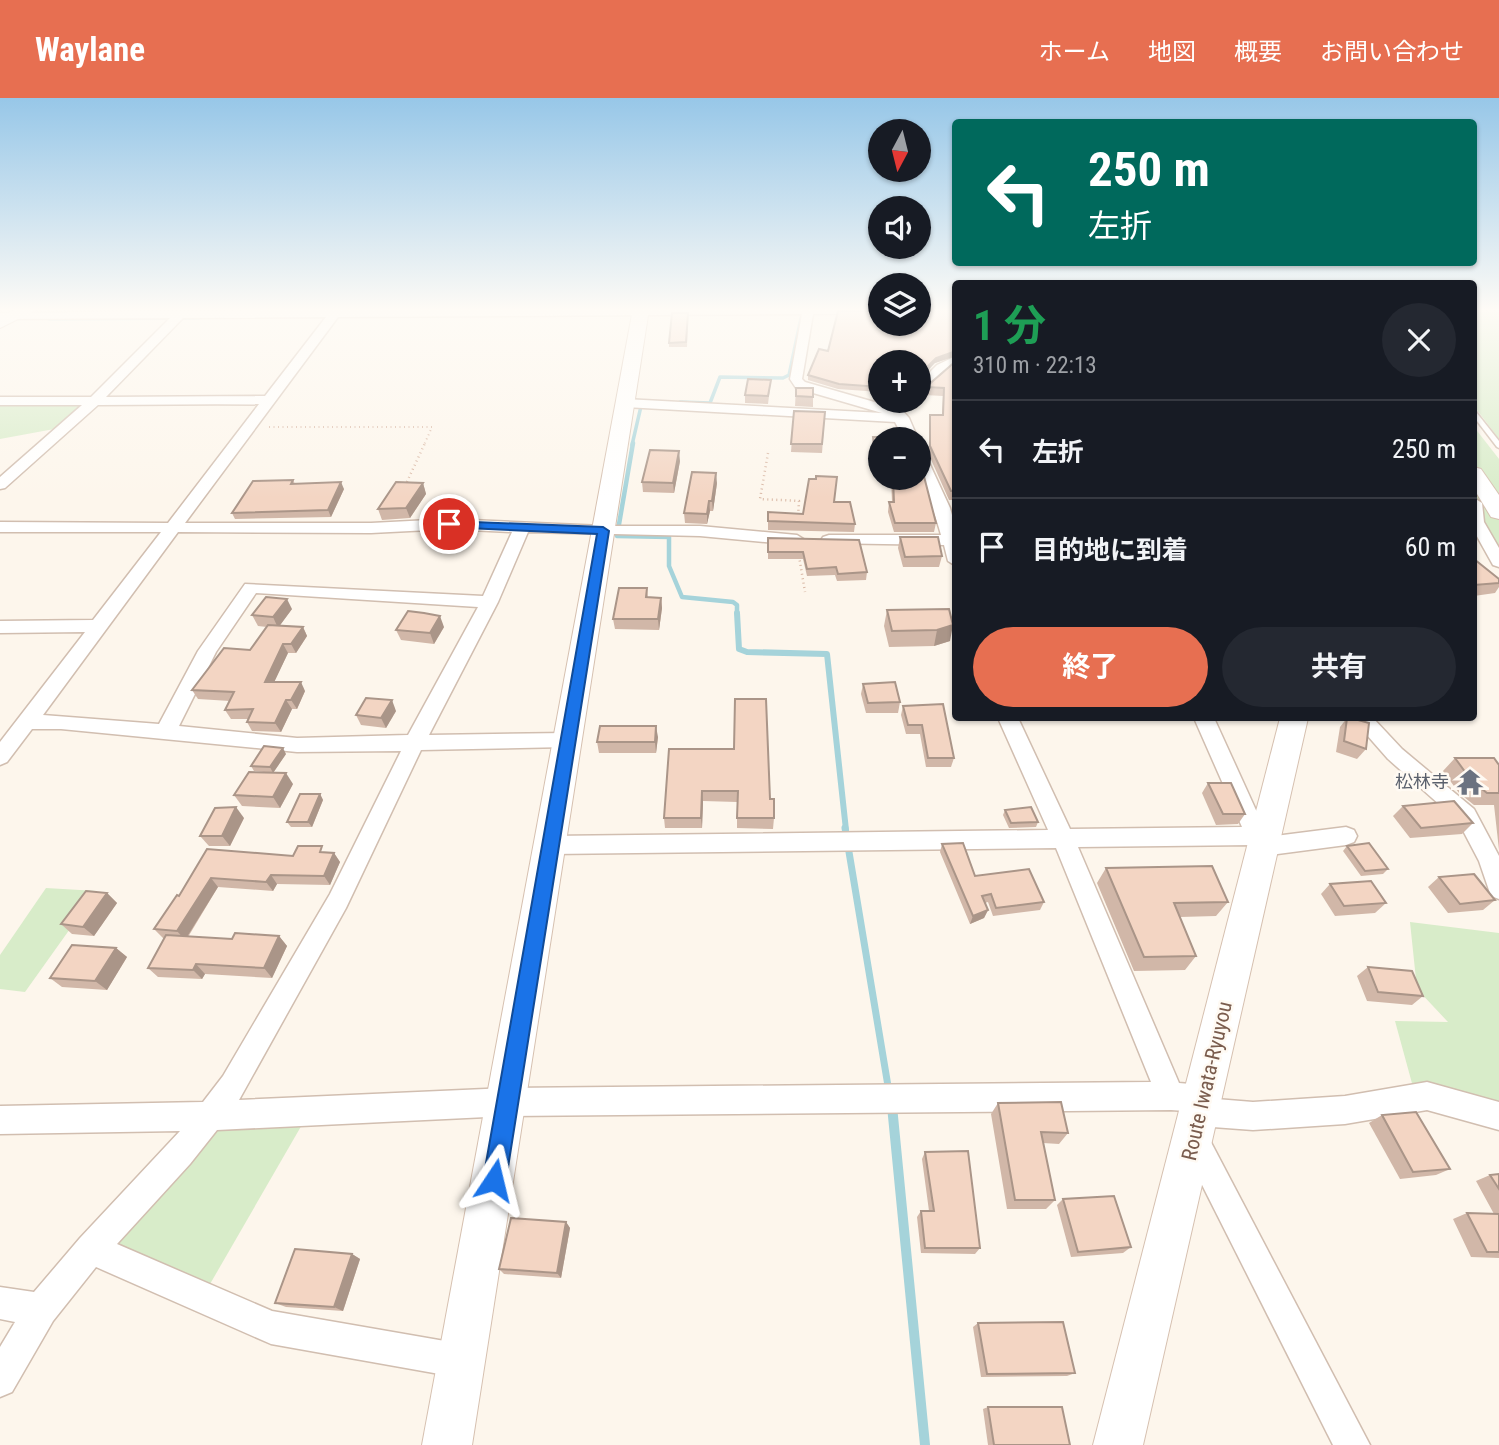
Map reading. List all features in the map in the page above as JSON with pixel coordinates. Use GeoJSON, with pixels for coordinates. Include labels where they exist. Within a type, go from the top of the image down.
{"type":"FeatureCollection","features":[{"type":"Feature","properties":{"kind":"street"},"geometry":{"type":"LineString","coordinates":[[0,485],[123,372]]}},
{"type":"Feature","properties":{"kind":"street"},"geometry":{"type":"LineString","coordinates":[[0,757],[290,372]]}},
{"type":"Feature","properties":{"kind":"street"},"geometry":{"type":"LineString","coordinates":[[447,1445],[508,1102],[630,372]]}},
{"type":"Feature","properties":{"kind":"street"},"geometry":{"type":"LineString","coordinates":[[797,372],[796,379],[800,385],[900,415],[906,427]]}},
{"type":"Feature","properties":{"kind":"street"},"geometry":{"type":"LineString","coordinates":[[0,401],[269,400]]}},
{"type":"Feature","properties":{"kind":"street"},"geometry":{"type":"LineString","coordinates":[[625,403],[900,415]]}},
{"type":"Feature","properties":{"kind":"street"},"geometry":{"type":"LineString","coordinates":[[931,477],[949,509],[952,547]]}},
{"type":"Feature","properties":{"kind":"street"},"geometry":{"type":"LineString","coordinates":[[1477,478],[1499,512]]}},
{"type":"Feature","properties":{"kind":"street"},"geometry":{"type":"LineString","coordinates":[[1477,508],[1499,537]]}},
{"type":"Feature","properties":{"kind":"street"},"geometry":{"type":"LineString","coordinates":[[0,527],[371,527],[449,524],[603,531],[700,531],[796,540],[950,540]]}},
{"type":"Feature","properties":{"kind":"street"},"geometry":{"type":"LineString","coordinates":[[1477,524],[1499,562]]}},
{"type":"Feature","properties":{"kind":"street"},"geometry":{"type":"LineString","coordinates":[[0,1380],[41,1308],[91,1249],[164,1172],[233,1086],[338,901],[415,743],[489,602],[522,527]]}},
{"type":"Feature","properties":{"kind":"street"},"geometry":{"type":"LineString","coordinates":[[165,733],[208,651],[251,588],[489,602]]}},
{"type":"Feature","properties":{"kind":"street"},"geometry":{"type":"LineString","coordinates":[[0,627],[101,626]]}},
{"type":"Feature","properties":{"kind":"street"},"geometry":{"type":"LineString","coordinates":[[1009,721],[1191,1111],[1352,1445]]}},
{"type":"Feature","properties":{"kind":"street"},"geometry":{"type":"LineString","coordinates":[[1205,721],[1262,841]]}},
{"type":"Feature","properties":{"kind":"street","name":"Route Iwata-Ryuyou"},"geometry":{"type":"LineString","coordinates":[[1118,1445],[1191,1111],[1293,721]]}},
{"type":"Feature","properties":{"kind":"street"},"geometry":{"type":"LineString","coordinates":[[1365,721],[1395,754],[1466,815],[1490,861],[1499,889]]}},
{"type":"Feature","properties":{"kind":"street"},"geometry":{"type":"LineString","coordinates":[[27,722],[61,722],[297,745],[567,740]]}},
{"type":"Feature","properties":{"kind":"street"},"geometry":{"type":"LineString","coordinates":[[551,845],[1062,838],[1262,841],[1346,836]]}},
{"type":"Feature","properties":{"kind":"street"},"geometry":{"type":"LineString","coordinates":[[0,1120],[210,1116],[508,1102],[1191,1111],[1253,1116],[1345,1110],[1427,1096],[1499,1116]]}},
{"type":"Feature","properties":{"kind":"street"},"geometry":{"type":"LineString","coordinates":[[91,1249],[271,1327],[462,1361]]}},
{"type":"Feature","properties":{"kind":"street"},"geometry":{"type":"LineString","coordinates":[[0,1303],[41,1308]]}},
{"type":"Feature","properties":{"kind":"lane"},"geometry":{"type":"LineString","coordinates":[[1477,417],[1499,446]]}},
{"type":"Feature","properties":{"kind":"path"},"geometry":{"type":"LineString","coordinates":[[247,428],[432,426],[405,486]]}},
{"type":"Feature","properties":{"kind":"path"},"geometry":{"type":"LineString","coordinates":[[768,453],[761,499],[799,501],[796,540],[805,592]]}},
{"type":"Feature","properties":{"kind":"green space"},"geometry":{"type":"Polygon","coordinates":[[[1477,372],[1499,372],[1499,439],[1477,410],[1477,372]]]}},
{"type":"Feature","properties":{"kind":"green space"},"geometry":{"type":"Polygon","coordinates":[[[95,400],[65,427],[0,439],[0,401],[95,400]]]}},
{"type":"Feature","properties":{"kind":"green space"},"geometry":{"type":"Polygon","coordinates":[[[1477,431],[1499,459],[1499,565],[1477,523],[1477,431]]]}},
{"type":"Feature","properties":{"kind":"green space"},"geometry":{"type":"Polygon","coordinates":[[[46,888],[97,891],[25,992],[0,989],[0,955],[46,888]]]}},
{"type":"Feature","properties":{"kind":"green space"},"geometry":{"type":"Polygon","coordinates":[[[1410,922],[1499,933],[1499,1122],[1416,1098],[1395,1021],[1448,1022],[1417,989],[1410,922]]]}},
{"type":"Feature","properties":{"kind":"green space"},"geometry":{"type":"Polygon","coordinates":[[[303,1123],[206,1291],[112,1244],[210,1128],[303,1123]]]}},
{"type":"Feature","properties":{"kind":"building"},"geometry":{"type":"Polygon","coordinates":[[[809,372],[868,372],[868,386],[839,384],[808,375],[809,372]]]}},
{"type":"Feature","properties":{"kind":"building"},"geometry":{"type":"Polygon","coordinates":[[[943,372],[952,372],[952,491],[931,448],[930,415],[943,415],[944,388],[931,387],[931,383],[943,372]]]}},
{"type":"Feature","properties":{"kind":"building"},"geometry":{"type":"Polygon","coordinates":[[[748,379],[771,380],[768,396],[745,395],[748,379]]]}},
{"type":"Feature","properties":{"kind":"building"},"geometry":{"type":"Polygon","coordinates":[[[796,388],[813,388],[813,397],[796,396],[796,388]]]}},
{"type":"Feature","properties":{"kind":"building"},"geometry":{"type":"Polygon","coordinates":[[[794,411],[825,412],[822,444],[791,444],[794,411]]]}},
{"type":"Feature","properties":{"kind":"building"},"geometry":{"type":"Polygon","coordinates":[[[650,450],[679,451],[673,483],[642,482],[650,450]]]}},
{"type":"Feature","properties":{"kind":"building"},"geometry":{"type":"Polygon","coordinates":[[[692,472],[716,473],[707,514],[684,513],[692,472]]]}},
{"type":"Feature","properties":{"kind":"building"},"geometry":{"type":"Polygon","coordinates":[[[816,476],[837,477],[834,502],[850,502],[855,524],[768,521],[768,512],[803,514],[809,479],[816,479],[816,476]]]}},
{"type":"Feature","properties":{"kind":"building"},"geometry":{"type":"Polygon","coordinates":[[[293,480],[291,484],[341,482],[328,510],[232,513],[253,481],[293,480]]]}},
{"type":"Feature","properties":{"kind":"building"},"geometry":{"type":"Polygon","coordinates":[[[396,482],[423,483],[406,508],[378,509],[396,482]]]}},
{"type":"Feature","properties":{"kind":"building"},"geometry":{"type":"Polygon","coordinates":[[[894,490],[928,490],[936,523],[895,523],[889,502],[894,502],[894,490]]]}},
{"type":"Feature","properties":{"kind":"building"},"geometry":{"type":"Polygon","coordinates":[[[900,537],[938,537],[942,556],[905,557],[900,537]]]}},
{"type":"Feature","properties":{"kind":"building"},"geometry":{"type":"Polygon","coordinates":[[[768,538],[859,540],[867,572],[838,574],[836,567],[807,569],[803,552],[768,552],[768,538]]]}},
{"type":"Feature","properties":{"kind":"building"},"geometry":{"type":"Polygon","coordinates":[[[1477,561],[1499,579],[1499,583],[1477,585],[1477,561]]]}},
{"type":"Feature","properties":{"kind":"building"},"geometry":{"type":"Polygon","coordinates":[[[619,588],[647,588],[646,597],[661,598],[658,619],[613,619],[619,588]]]}},
{"type":"Feature","properties":{"kind":"building"},"geometry":{"type":"Polygon","coordinates":[[[266,597],[287,599],[273,617],[252,615],[266,597]]]}},
{"type":"Feature","properties":{"kind":"building"},"geometry":{"type":"Polygon","coordinates":[[[949,609],[952,625],[937,630],[892,631],[887,610],[949,609]]]}},
{"type":"Feature","properties":{"kind":"building"},"geometry":{"type":"Polygon","coordinates":[[[408,611],[440,616],[430,633],[396,630],[408,611]]]}},
{"type":"Feature","properties":{"kind":"building"},"geometry":{"type":"Polygon","coordinates":[[[268,625],[303,627],[291,644],[283,644],[265,682],[301,682],[291,700],[286,700],[275,723],[247,722],[253,709],[225,710],[234,692],[192,690],[224,648],[250,650],[268,625]]]}},
{"type":"Feature","properties":{"kind":"building"},"geometry":{"type":"Polygon","coordinates":[[[895,682],[900,702],[868,703],[863,684],[895,682]]]}},
{"type":"Feature","properties":{"kind":"building"},"geometry":{"type":"Polygon","coordinates":[[[366,698],[392,700],[381,718],[356,715],[366,698]]]}},
{"type":"Feature","properties":{"kind":"building"},"geometry":{"type":"Polygon","coordinates":[[[735,699],[766,699],[770,799],[774,799],[774,818],[737,818],[738,791],[702,791],[701,818],[664,818],[669,749],[734,749],[735,699]]]}},
{"type":"Feature","properties":{"kind":"building"},"geometry":{"type":"Polygon","coordinates":[[[943,704],[954,758],[928,758],[922,725],[908,725],[903,706],[943,704]]]}},
{"type":"Feature","properties":{"kind":"building"},"geometry":{"type":"Polygon","coordinates":[[[1347,721],[1369,723],[1366,749],[1344,741],[1347,721]]]}},
{"type":"Feature","properties":{"kind":"building"},"geometry":{"type":"Polygon","coordinates":[[[600,726],[656,726],[655,742],[597,742],[600,726]]]}},
{"type":"Feature","properties":{"kind":"building"},"geometry":{"type":"Polygon","coordinates":[[[264,746],[283,748],[270,767],[251,766],[264,746]]]}},
{"type":"Feature","properties":{"kind":"building"},"geometry":{"type":"Polygon","coordinates":[[[1455,758],[1494,758],[1499,765],[1499,793],[1487,793],[1471,780],[1455,758]]]}},
{"type":"Feature","properties":{"kind":"building"},"geometry":{"type":"Polygon","coordinates":[[[249,772],[286,773],[273,797],[234,795],[249,772]]]}},
{"type":"Feature","properties":{"kind":"building"},"geometry":{"type":"Polygon","coordinates":[[[1208,783],[1231,783],[1245,814],[1223,814],[1208,783]]]}},
{"type":"Feature","properties":{"kind":"building"},"geometry":{"type":"Polygon","coordinates":[[[300,794],[320,794],[308,822],[287,822],[300,794]]]}},
{"type":"Feature","properties":{"kind":"building"},"geometry":{"type":"Polygon","coordinates":[[[1454,801],[1473,823],[1421,828],[1403,806],[1454,801]]]}},
{"type":"Feature","properties":{"kind":"building"},"geometry":{"type":"Polygon","coordinates":[[[236,807],[222,836],[200,836],[215,808],[236,807]]]}},
{"type":"Feature","properties":{"kind":"building"},"geometry":{"type":"Polygon","coordinates":[[[1031,807],[1038,822],[1011,823],[1005,810],[1031,807]]]}},
{"type":"Feature","properties":{"kind":"building"},"geometry":{"type":"Polygon","coordinates":[[[963,843],[975,876],[1029,869],[1044,902],[996,908],[991,894],[982,896],[988,910],[973,916],[942,844],[963,843]]]}},
{"type":"Feature","properties":{"kind":"building"},"geometry":{"type":"Polygon","coordinates":[[[1369,843],[1388,869],[1365,871],[1347,846],[1369,843]]]}},
{"type":"Feature","properties":{"kind":"building"},"geometry":{"type":"Polygon","coordinates":[[[298,846],[322,846],[320,852],[334,853],[324,876],[271,875],[266,882],[211,878],[177,931],[154,929],[177,895],[179,896],[207,849],[293,856],[298,846]]]}},
{"type":"Feature","properties":{"kind":"building"},"geometry":{"type":"Polygon","coordinates":[[[1212,866],[1228,902],[1174,903],[1196,956],[1144,957],[1106,868],[1212,866]]]}},
{"type":"Feature","properties":{"kind":"building"},"geometry":{"type":"Polygon","coordinates":[[[1474,874],[1495,900],[1460,904],[1439,877],[1474,874]]]}},
{"type":"Feature","properties":{"kind":"building"},"geometry":{"type":"Polygon","coordinates":[[[1371,881],[1386,903],[1344,906],[1330,884],[1371,881]]]}},
{"type":"Feature","properties":{"kind":"building"},"geometry":{"type":"Polygon","coordinates":[[[86,891],[107,893],[83,927],[61,924],[86,891]]]}},
{"type":"Feature","properties":{"kind":"building"},"geometry":{"type":"Polygon","coordinates":[[[235,933],[279,936],[264,968],[196,964],[193,970],[148,968],[166,935],[232,939],[235,933]]]}},
{"type":"Feature","properties":{"kind":"building"},"geometry":{"type":"Polygon","coordinates":[[[72,945],[116,948],[95,981],[50,978],[72,945]]]}},
{"type":"Feature","properties":{"kind":"building"},"geometry":{"type":"Polygon","coordinates":[[[1368,967],[1412,971],[1423,996],[1378,992],[1368,967]]]}},
{"type":"Feature","properties":{"kind":"building"},"geometry":{"type":"Polygon","coordinates":[[[1061,1102],[1068,1133],[1041,1132],[1055,1200],[1015,1200],[998,1103],[1061,1102]]]}},
{"type":"Feature","properties":{"kind":"building"},"geometry":{"type":"Polygon","coordinates":[[[1416,1112],[1450,1169],[1413,1172],[1382,1115],[1416,1112]]]}},
{"type":"Feature","properties":{"kind":"building"},"geometry":{"type":"Polygon","coordinates":[[[968,1151],[980,1248],[925,1248],[921,1211],[934,1211],[925,1152],[968,1151]]]}},
{"type":"Feature","properties":{"kind":"building"},"geometry":{"type":"Polygon","coordinates":[[[1499,1174],[1499,1189],[1490,1175],[1499,1174]]]}},
{"type":"Feature","properties":{"kind":"building"},"geometry":{"type":"Polygon","coordinates":[[[1114,1196],[1131,1247],[1078,1252],[1063,1199],[1114,1196]]]}},
{"type":"Feature","properties":{"kind":"building"},"geometry":{"type":"Polygon","coordinates":[[[1467,1213],[1499,1214],[1499,1252],[1487,1252],[1467,1213]]]}},
{"type":"Feature","properties":{"kind":"building"},"geometry":{"type":"Polygon","coordinates":[[[511,1218],[566,1222],[557,1273],[499,1269],[511,1218]]]}},
{"type":"Feature","properties":{"kind":"building"},"geometry":{"type":"Polygon","coordinates":[[[295,1249],[352,1254],[334,1307],[275,1303],[295,1249]]]}},
{"type":"Feature","properties":{"kind":"building"},"geometry":{"type":"Polygon","coordinates":[[[1063,1322],[1075,1373],[987,1374],[978,1323],[1063,1322]]]}},
{"type":"Feature","properties":{"kind":"building"},"geometry":{"type":"Polygon","coordinates":[[[988,1407],[1062,1407],[1070,1445],[994,1445],[988,1407]]]}},
{"type":"Feature","properties":{"kind":"waterway"},"geometry":{"type":"LineString","coordinates":[[680,402],[710,403],[720,377],[783,378],[790,372]]}},
{"type":"Feature","properties":{"kind":"waterway"},"geometry":{"type":"LineString","coordinates":[[632,445],[642,402]]}},
{"type":"Feature","properties":{"kind":"waterway"},"geometry":{"type":"LineString","coordinates":[[633,443],[617,536],[669,537],[669,566],[682,597],[733,602],[737,605],[737,613]]}},
{"type":"Feature","properties":{"kind":"waterway"},"geometry":{"type":"LineString","coordinates":[[737,613],[739,649],[747,652],[827,654],[846,830]]}},
{"type":"Feature","properties":{"kind":"waterway"},"geometry":{"type":"LineString","coordinates":[[845,828],[889,1092]]}},
{"type":"Feature","properties":{"kind":"waterway"},"geometry":{"type":"LineString","coordinates":[[892,1106],[925,1445]]}},
{"type":"Feature","properties":{"kind":"place","name":"松林寺"},"geometry":{"type":"Point","coordinates":[1470,782]}},
{"type":"Feature","properties":{"kind":"route"},"geometry":{"type":"LineString","coordinates":[[449,524],[603,531],[494,1180]]}}]}
